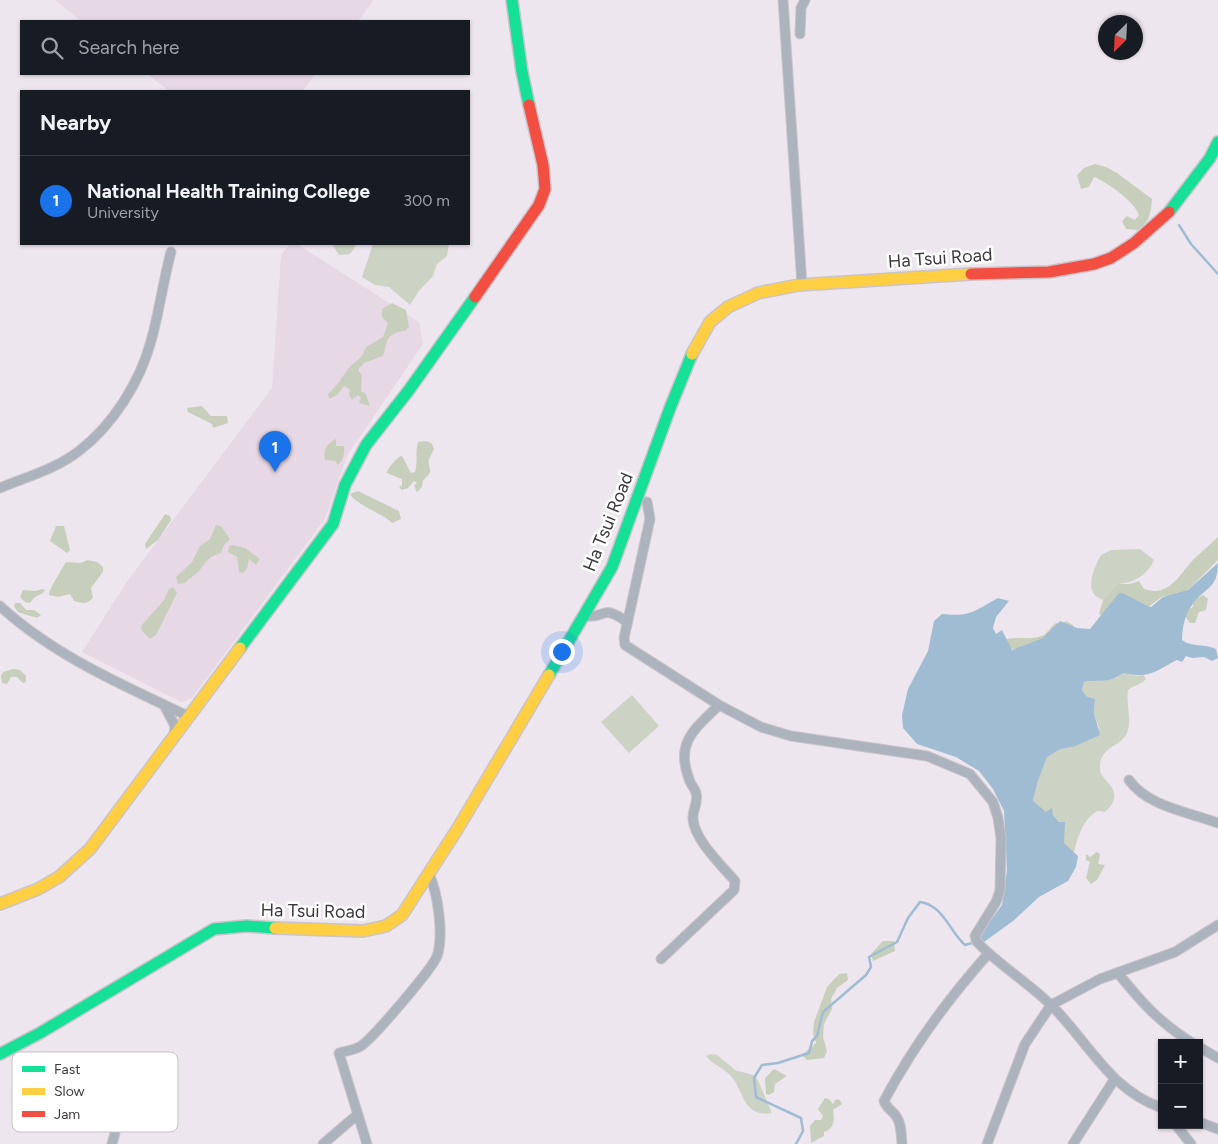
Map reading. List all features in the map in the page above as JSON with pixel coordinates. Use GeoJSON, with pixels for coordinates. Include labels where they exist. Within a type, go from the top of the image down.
{"type":"FeatureCollection","features":[{"type":"Feature","properties":{"kind":"street"},"geometry":{"type":"LineString","coordinates":[[0,904],[50,884],[72,868],[90,850],[188,716],[333,524],[345,485],[366,445],[408,390],[539,205],[545,189],[542,165],[522,72],[512,0]]}},
{"type":"Feature","properties":{"kind":"street"},"geometry":{"type":"LineString","coordinates":[[783,0],[802,285]]}},
{"type":"Feature","properties":{"kind":"street"},"geometry":{"type":"LineString","coordinates":[[800,34],[801,8],[805,0]]}},
{"type":"Feature","properties":{"kind":"street","name":"Ha Tsui Road"},"geometry":{"type":"LineString","coordinates":[[0,1054],[40,1033],[214,929],[247,926],[337,932],[375,930],[386,926],[402,915],[429,874],[612,567],[670,408],[696,348],[710,322],[728,307],[758,294],[802,285],[1005,272],[1050,272],[1094,264],[1111,258],[1134,243],[1165,217],[1210,158],[1218,142]]}},
{"type":"Feature","properties":{"kind":"street"},"geometry":{"type":"LineString","coordinates":[[0,488],[60,463],[78,452],[104,428],[126,396],[146,355],[171,252]]}},
{"type":"Feature","properties":{"kind":"street"},"geometry":{"type":"LineString","coordinates":[[647,502],[650,519],[627,622],[624,638],[625,645],[719,705],[761,727],[791,736],[927,756],[970,774],[993,802],[1001,838],[1000,891],[996,902],[975,936],[977,942],[988,954],[1051,1005],[1114,1080],[1128,1092],[1158,1106]]}},
{"type":"Feature","properties":{"kind":"street"},"geometry":{"type":"LineString","coordinates":[[0,606],[19,624],[70,656],[188,716]]}},
{"type":"Feature","properties":{"kind":"street"},"geometry":{"type":"LineString","coordinates":[[584,616],[593,617],[606,610],[614,612],[627,622]]}},
{"type":"Feature","properties":{"kind":"street"},"geometry":{"type":"LineString","coordinates":[[164,705],[175,726],[174,737]]}},
{"type":"Feature","properties":{"kind":"street"},"geometry":{"type":"LineString","coordinates":[[661,959],[734,890],[735,881],[717,861],[694,827],[692,818],[696,793],[689,780],[683,750],[689,738],[719,705]]}},
{"type":"Feature","properties":{"kind":"street"},"geometry":{"type":"LineString","coordinates":[[1130,780],[1137,792],[1171,808],[1218,823]]}},
{"type":"Feature","properties":{"kind":"street"},"geometry":{"type":"LineString","coordinates":[[367,1144],[339,1053],[360,1047],[372,1036],[393,1013],[437,957],[438,909],[434,884],[429,874]]}},
{"type":"Feature","properties":{"kind":"street"},"geometry":{"type":"LineString","coordinates":[[987,1144],[1025,1044],[1051,1005],[1100,979],[1176,952],[1218,925]]}},
{"type":"Feature","properties":{"kind":"street"},"geometry":{"type":"LineString","coordinates":[[902,1144],[902,1130],[896,1115],[887,1108],[884,1101],[897,1076],[941,1010],[988,954]]}},
{"type":"Feature","properties":{"kind":"street"},"geometry":{"type":"LineString","coordinates":[[1118,973],[1145,1008],[1186,1039]]}},
{"type":"Feature","properties":{"kind":"street"},"geometry":{"type":"LineString","coordinates":[[1203,1049],[1218,1058]]}},
{"type":"Feature","properties":{"kind":"street"},"geometry":{"type":"LineString","coordinates":[[1073,1144],[1114,1080]]}},
{"type":"Feature","properties":{"kind":"street"},"geometry":{"type":"LineString","coordinates":[[322,1144],[357,1115]]}},
{"type":"Feature","properties":{"kind":"street"},"geometry":{"type":"LineString","coordinates":[[1203,1123],[1218,1129]]}},
{"type":"Feature","properties":{"kind":"street"},"geometry":{"type":"LineString","coordinates":[[1179,1129],[1191,1144]]}},
{"type":"Feature","properties":{"kind":"street"},"geometry":{"type":"LineString","coordinates":[[112,1144],[114,1132]]}},
{"type":"Feature","properties":{"kind":"shaded area"},"geometry":{"type":"Polygon","coordinates":[[[55,0],[374,0],[359,20],[80,20],[55,0]]]}},
{"type":"Feature","properties":{"kind":"shaded area"},"geometry":{"type":"Polygon","coordinates":[[[148,75],[315,75],[303,90],[168,90],[148,75]]]}},
{"type":"Feature","properties":{"kind":"shaded area"},"geometry":{"type":"Polygon","coordinates":[[[289,245],[299,245],[419,322],[423,344],[347,456],[325,519],[192,698],[181,702],[82,652],[126,583],[272,388],[281,255],[289,245]]]}},
{"type":"Feature","properties":{"kind":"shaded area"},"geometry":{"type":"Polygon","coordinates":[[[333,245],[356,245],[350,254],[339,255],[333,245]]]}},
{"type":"Feature","properties":{"kind":"shaded area"},"geometry":{"type":"Polygon","coordinates":[[[373,245],[449,245],[447,256],[437,264],[433,276],[419,291],[410,305],[389,287],[375,285],[362,277],[373,245]]]}},
{"type":"Feature","properties":{"kind":"shaded area"},"geometry":{"type":"Polygon","coordinates":[[[1140,549],[1154,560],[1148,570],[1139,578],[1123,584],[1117,584],[1103,600],[1097,597],[1091,586],[1093,573],[1101,555],[1111,550],[1140,549]]]}},
{"type":"Feature","properties":{"kind":"shaded area"},"geometry":{"type":"Polygon","coordinates":[[[1123,673],[1137,676],[1143,674],[1146,679],[1128,690],[1129,723],[1127,733],[1120,742],[1106,751],[1101,761],[1101,774],[1112,787],[1114,798],[1112,804],[1105,812],[1098,811],[1085,823],[1079,835],[1074,853],[1064,843],[1064,822],[1059,822],[1051,809],[1046,813],[1033,802],[1038,781],[1047,757],[1061,749],[1073,747],[1099,728],[1094,713],[1095,699],[1086,696],[1082,690],[1084,682],[1117,678],[1123,673]]]}},
{"type":"Feature","properties":{"kind":"shaded area"},"geometry":{"type":"Polygon","coordinates":[[[632,695],[659,726],[629,753],[601,722],[632,695]]]}},
{"type":"Feature","properties":{"kind":"shaded area"},"geometry":{"type":"Polygon","coordinates":[[[711,1054],[717,1055],[735,1070],[756,1076],[772,1113],[762,1113],[749,1107],[730,1075],[706,1056],[711,1054]]]}},
{"type":"Feature","properties":{"kind":"green space"},"geometry":{"type":"Polygon","coordinates":[[[1095,164],[1117,173],[1152,199],[1149,216],[1138,230],[1126,229],[1122,221],[1127,216],[1135,220],[1139,215],[1132,204],[1113,188],[1094,177],[1089,187],[1081,189],[1077,175],[1084,168],[1095,164]]]}},
{"type":"Feature","properties":{"kind":"green space"},"geometry":{"type":"Polygon","coordinates":[[[392,303],[406,310],[409,327],[388,339],[383,356],[364,363],[358,370],[362,375],[361,391],[366,394],[370,406],[359,403],[361,398],[358,395],[352,400],[349,395],[350,390],[344,386],[337,395],[329,399],[328,394],[349,368],[359,359],[366,347],[383,337],[388,323],[382,317],[382,309],[392,303]]]}},
{"type":"Feature","properties":{"kind":"green space"},"geometry":{"type":"Polygon","coordinates":[[[202,406],[211,416],[227,416],[228,423],[213,428],[212,424],[188,412],[187,408],[202,406]]]}},
{"type":"Feature","properties":{"kind":"green space"},"geometry":{"type":"Polygon","coordinates":[[[336,439],[336,446],[344,446],[344,454],[338,465],[335,461],[325,460],[326,447],[336,439]]]}},
{"type":"Feature","properties":{"kind":"green space"},"geometry":{"type":"Polygon","coordinates":[[[427,441],[432,444],[434,449],[429,459],[429,474],[423,480],[422,487],[417,492],[414,486],[417,483],[414,481],[408,488],[402,490],[399,487],[402,485],[402,479],[387,473],[389,468],[395,460],[402,456],[411,473],[415,472],[418,442],[427,441]]]}},
{"type":"Feature","properties":{"kind":"green space"},"geometry":{"type":"Polygon","coordinates":[[[358,491],[399,511],[401,519],[392,523],[358,502],[350,494],[358,491]]]}},
{"type":"Feature","properties":{"kind":"green space"},"geometry":{"type":"Polygon","coordinates":[[[165,514],[170,516],[171,520],[158,540],[146,549],[145,544],[165,514]]]}},
{"type":"Feature","properties":{"kind":"green space"},"geometry":{"type":"Polygon","coordinates":[[[216,525],[221,526],[230,539],[224,545],[221,553],[209,559],[185,583],[178,584],[176,577],[192,562],[200,546],[210,539],[216,525]]]}},
{"type":"Feature","properties":{"kind":"green space"},"geometry":{"type":"Polygon","coordinates":[[[56,526],[64,526],[70,550],[67,553],[50,541],[56,526]]]}},
{"type":"Feature","properties":{"kind":"green space"},"geometry":{"type":"Polygon","coordinates":[[[1218,537],[1218,560],[1188,590],[1173,596],[1163,596],[1148,607],[1104,618],[1099,614],[1103,600],[1117,584],[1130,584],[1139,581],[1144,589],[1153,591],[1168,587],[1218,537]]]}},
{"type":"Feature","properties":{"kind":"green space"},"geometry":{"type":"Polygon","coordinates":[[[229,546],[245,548],[260,559],[256,565],[249,559],[247,569],[243,573],[239,572],[237,557],[228,552],[229,546]]]}},
{"type":"Feature","properties":{"kind":"green space"},"geometry":{"type":"Polygon","coordinates":[[[88,560],[97,562],[103,567],[103,572],[91,588],[93,598],[91,600],[82,603],[74,601],[70,594],[58,597],[49,595],[66,562],[80,563],[88,560]]]}},
{"type":"Feature","properties":{"kind":"green space"},"geometry":{"type":"Polygon","coordinates":[[[173,587],[177,593],[156,635],[150,639],[142,631],[141,626],[164,600],[169,589],[173,587]]]}},
{"type":"Feature","properties":{"kind":"green space"},"geometry":{"type":"Polygon","coordinates":[[[23,590],[36,591],[45,590],[43,593],[35,597],[30,603],[25,602],[20,597],[23,590]]]}},
{"type":"Feature","properties":{"kind":"green space"},"geometry":{"type":"Polygon","coordinates":[[[1203,595],[1208,599],[1206,610],[1199,612],[1195,623],[1190,623],[1184,615],[1187,610],[1193,607],[1193,600],[1203,595]]]}},
{"type":"Feature","properties":{"kind":"green space"},"geometry":{"type":"Polygon","coordinates":[[[15,603],[20,603],[26,610],[34,610],[41,615],[37,618],[18,612],[14,606],[15,603]]]}},
{"type":"Feature","properties":{"kind":"green space"},"geometry":{"type":"Polygon","coordinates":[[[1066,621],[1073,625],[1074,630],[1021,650],[1007,648],[1007,639],[1039,637],[1044,635],[1056,623],[1061,624],[1066,621]]]}},
{"type":"Feature","properties":{"kind":"green space"},"geometry":{"type":"Polygon","coordinates":[[[13,669],[20,670],[26,676],[26,682],[23,683],[17,677],[11,677],[7,684],[2,683],[1,676],[3,672],[13,669]]]}},
{"type":"Feature","properties":{"kind":"green space"},"geometry":{"type":"Polygon","coordinates":[[[1097,852],[1100,854],[1098,864],[1105,865],[1097,880],[1091,884],[1086,878],[1090,862],[1086,860],[1086,854],[1090,857],[1097,852]]]}},
{"type":"Feature","properties":{"kind":"green space"},"geometry":{"type":"Polygon","coordinates":[[[883,941],[894,941],[895,951],[873,961],[871,954],[883,941]]]}},
{"type":"Feature","properties":{"kind":"green space"},"geometry":{"type":"Polygon","coordinates":[[[847,973],[848,980],[837,988],[831,999],[832,1009],[824,1024],[823,1037],[827,1051],[824,1058],[807,1060],[802,1055],[816,1043],[813,1033],[814,1022],[827,987],[839,974],[847,973]]]}},
{"type":"Feature","properties":{"kind":"green space"},"geometry":{"type":"Polygon","coordinates":[[[774,1069],[787,1076],[775,1084],[774,1092],[769,1095],[766,1094],[765,1078],[774,1069]]]}},
{"type":"Feature","properties":{"kind":"green space"},"geometry":{"type":"Polygon","coordinates":[[[825,1098],[829,1099],[833,1104],[836,1099],[840,1100],[842,1104],[833,1110],[834,1121],[830,1129],[824,1132],[824,1136],[811,1143],[810,1126],[815,1120],[821,1120],[823,1116],[818,1109],[825,1098]]]}},
{"type":"Feature","properties":{"kind":"water"},"geometry":{"type":"Polygon","coordinates":[[[1218,563],[1216,578],[1213,583],[1197,599],[1187,613],[1183,626],[1182,640],[1190,644],[1216,649],[1218,658],[1212,661],[1204,657],[1192,658],[1186,656],[1182,662],[1177,660],[1152,673],[1132,675],[1123,673],[1113,679],[1084,682],[1082,690],[1086,696],[1095,699],[1094,713],[1100,735],[1073,747],[1061,749],[1047,757],[1033,801],[1046,812],[1052,808],[1053,815],[1059,822],[1065,822],[1064,843],[1078,856],[1076,867],[1068,881],[1039,897],[1013,921],[984,942],[979,936],[1002,905],[1007,870],[1004,811],[993,789],[979,771],[956,757],[917,744],[903,728],[902,715],[908,689],[928,651],[934,621],[942,614],[960,615],[972,612],[998,598],[1009,601],[996,617],[993,628],[996,634],[1002,630],[1012,650],[1043,638],[1060,621],[1077,628],[1090,629],[1119,593],[1151,607],[1163,597],[1188,590],[1218,563]]]}},
{"type":"Feature","properties":{"kind":"waterway"},"geometry":{"type":"LineString","coordinates":[[1179,225],[1191,244],[1218,274]]}},
{"type":"Feature","properties":{"kind":"waterway"},"geometry":{"type":"LineString","coordinates":[[796,1144],[803,1131],[801,1118],[756,1097],[754,1078],[762,1065],[778,1063],[809,1053],[812,1041],[817,1036],[823,1012],[866,975],[871,967],[869,957],[897,942],[908,918],[920,902],[935,908],[965,945],[972,943]]}},
{"type":"Feature","properties":{"kind":"traffic: fast"},"geometry":{"type":"LineString","coordinates":[[512,0],[522,72],[529,105]]}},
{"type":"Feature","properties":{"kind":"traffic: fast"},"geometry":{"type":"LineString","coordinates":[[1169,212],[1210,158],[1218,142]]}},
{"type":"Feature","properties":{"kind":"traffic: fast"},"geometry":{"type":"LineString","coordinates":[[240,648],[333,524],[345,485],[366,445],[409,390],[475,297]]}},
{"type":"Feature","properties":{"kind":"traffic: fast"},"geometry":{"type":"LineString","coordinates":[[549,675],[612,567],[670,408],[692,354]]}},
{"type":"Feature","properties":{"kind":"traffic: fast"},"geometry":{"type":"LineString","coordinates":[[0,1054],[40,1033],[214,929],[247,926],[275,928]]}},
{"type":"Feature","properties":{"kind":"traffic: slow"},"geometry":{"type":"LineString","coordinates":[[692,354],[710,322],[728,307],[758,293],[799,285],[971,274]]}},
{"type":"Feature","properties":{"kind":"traffic: slow"},"geometry":{"type":"LineString","coordinates":[[0,904],[38,889],[59,877],[90,849],[240,648]]}},
{"type":"Feature","properties":{"kind":"traffic: slow"},"geometry":{"type":"LineString","coordinates":[[275,928],[363,931],[386,926],[402,915],[458,828],[549,675]]}},
{"type":"Feature","properties":{"kind":"traffic: jam"},"geometry":{"type":"LineString","coordinates":[[475,297],[539,205],[545,189],[543,165],[529,105]]}},
{"type":"Feature","properties":{"kind":"traffic: jam"},"geometry":{"type":"LineString","coordinates":[[971,274],[1049,272],[1094,264],[1111,258],[1134,243],[1169,212]]}},
{"type":"Feature","properties":{"kind":"place","name":"National Health Training College"},"geometry":{"type":"Point","coordinates":[275,472]}}]}
